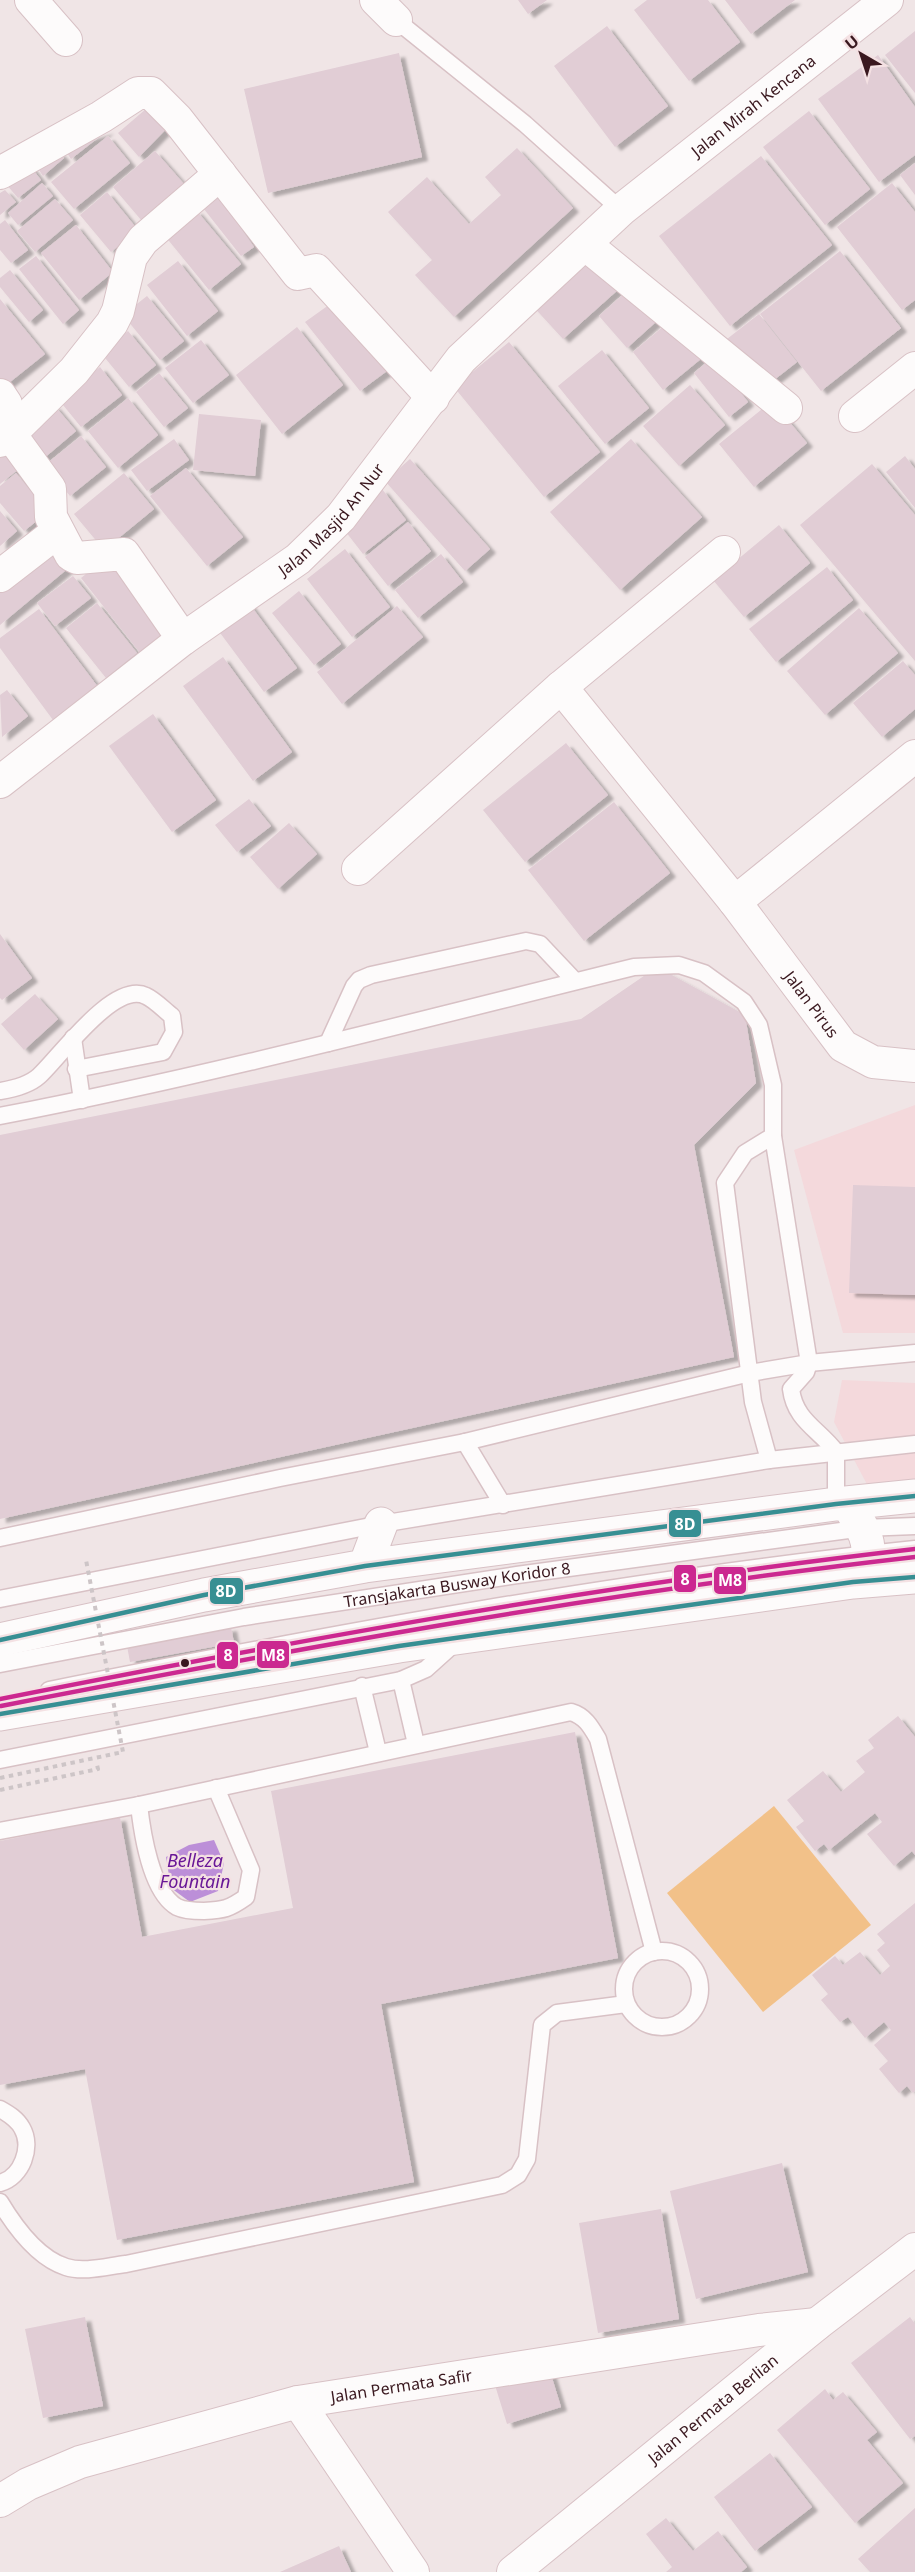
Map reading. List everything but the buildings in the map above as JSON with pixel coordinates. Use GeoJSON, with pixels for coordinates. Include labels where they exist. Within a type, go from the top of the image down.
{"type":"FeatureCollection","features":[{"type":"Feature","properties":{"kind":"main road"},"geometry":{"type":"LineString","coordinates":[[0,1714],[194,1679],[461,1637],[853,1534],[915,1496]]}},
{"type":"Feature","properties":{"kind":"main road"},"geometry":{"type":"LineString","coordinates":[[365,1566],[381,1524]]}},
{"type":"Feature","properties":{"kind":"main road"},"geometry":{"type":"LineString","coordinates":[[0,1640],[204,1595],[365,1566],[853,1534],[915,1577]]}},
{"type":"Feature","properties":{"kind":"street"},"geometry":{"type":"LineString","coordinates":[[31,0],[66,40]]}},
{"type":"Feature","properties":{"kind":"street","name":"Jalan Mirah Kencana"},"geometry":{"type":"LineString","coordinates":[[621,210],[887,0]]}},
{"type":"Feature","properties":{"kind":"street"},"geometry":{"type":"LineString","coordinates":[[0,173],[101,117],[138,93],[151,93],[177,119],[298,274],[316,270],[432,398]]}},
{"type":"Feature","properties":{"kind":"street"},"geometry":{"type":"LineString","coordinates":[[5,438],[75,371],[112,323],[118,311],[131,257],[143,240],[220,174]]}},
{"type":"Feature","properties":{"kind":"street","name":"Jalan Masjid An Nur"},"geometry":{"type":"LineString","coordinates":[[0,782],[183,639],[298,559],[341,517],[461,359],[621,210]]}},
{"type":"Feature","properties":{"kind":"street"},"geometry":{"type":"LineString","coordinates":[[585,244],[786,408]]}},
{"type":"Feature","properties":{"kind":"street"},"geometry":{"type":"LineString","coordinates":[[855,416],[915,368]]}},
{"type":"Feature","properties":{"kind":"street"},"geometry":{"type":"LineString","coordinates":[[0,395],[6,404],[5,438],[50,489],[51,518],[57,532],[74,557],[126,555],[183,639]]}},
{"type":"Feature","properties":{"kind":"street"},"geometry":{"type":"LineString","coordinates":[[0,576],[57,532]]}},
{"type":"Feature","properties":{"kind":"street"},"geometry":{"type":"LineString","coordinates":[[358,869],[561,687],[724,552]]}},
{"type":"Feature","properties":{"kind":"street","name":"Jalan Pirus"},"geometry":{"type":"LineString","coordinates":[[561,687],[735,902],[843,1046],[873,1062],[915,1066]]}},
{"type":"Feature","properties":{"kind":"street"},"geometry":{"type":"LineString","coordinates":[[735,902],[915,756]]}},
{"type":"Feature","properties":{"kind":"street","name":"Jalan Permata Berlian"},"geometry":{"type":"LineString","coordinates":[[513,2572],[817,2324],[915,2249]]}},
{"type":"Feature","properties":{"kind":"street","name":"Jalan Permata Safir"},"geometry":{"type":"LineString","coordinates":[[0,2501],[28,2484],[80,2462],[298,2402],[817,2324]]}},
{"type":"Feature","properties":{"kind":"street"},"geometry":{"type":"LineString","coordinates":[[298,2402],[413,2572]]}},
{"type":"Feature","properties":{"kind":"lane"},"geometry":{"type":"LineString","coordinates":[[386,10],[525,124],[621,210]]}},
{"type":"Feature","properties":{"kind":"lane"},"geometry":{"type":"LineString","coordinates":[[328,1043],[354,986],[359,980],[371,975],[526,941],[540,944],[575,981]]}},
{"type":"Feature","properties":{"kind":"lane"},"geometry":{"type":"LineString","coordinates":[[0,1116],[82,1100],[328,1043],[634,967],[679,965],[704,973],[744,1002],[759,1025],[773,1085],[773,1137],[809,1363],[806,1372],[791,1389],[793,1403],[806,1422],[836,1452],[853,1534]]}},
{"type":"Feature","properties":{"kind":"lane"},"geometry":{"type":"LineString","coordinates":[[0,1091],[14,1089],[37,1077],[72,1038],[115,1001],[130,995],[145,995],[172,1016],[174,1032],[163,1052],[76,1069]]}},
{"type":"Feature","properties":{"kind":"lane"},"geometry":{"type":"LineString","coordinates":[[72,1038],[82,1100]]}},
{"type":"Feature","properties":{"kind":"lane"},"geometry":{"type":"LineString","coordinates":[[769,1460],[753,1402],[725,1183],[745,1153],[773,1137]]}},
{"type":"Feature","properties":{"kind":"lane"},"geometry":{"type":"LineString","coordinates":[[0,1538],[268,1480],[465,1442],[750,1373],[809,1363],[915,1353]]}},
{"type":"Feature","properties":{"kind":"lane"},"geometry":{"type":"LineString","coordinates":[[465,1442],[503,1505]]}},
{"type":"Feature","properties":{"kind":"lane"},"geometry":{"type":"LineString","coordinates":[[0,1599],[381,1524],[769,1460],[915,1444]]}},
{"type":"Feature","properties":{"kind":"lane","name":"Transjakarta Busway Koridor 8"},"geometry":{"type":"LineString","coordinates":[[0,1664],[244,1617],[529,1574],[915,1526]]}},
{"type":"Feature","properties":{"kind":"lane","name":"Transjakarta Busway Koridor 8"},"geometry":{"type":"LineString","coordinates":[[0,1699],[320,1638],[631,1586],[853,1534],[915,1549]]}},
{"type":"Feature","properties":{"kind":"lane"},"geometry":{"type":"LineString","coordinates":[[0,1760],[401,1680],[426,1669],[461,1637]]}},
{"type":"Feature","properties":{"kind":"lane"},"geometry":{"type":"LineString","coordinates":[[401,1680],[416,1744]]}},
{"type":"Feature","properties":{"kind":"lane"},"geometry":{"type":"LineString","coordinates":[[362,1686],[378,1752]]}},
{"type":"Feature","properties":{"kind":"lane"},"geometry":{"type":"LineString","coordinates":[[0,1831],[139,1805],[571,1712],[586,1721],[598,1739],[654,1952]]}},
{"type":"Feature","properties":{"kind":"lane"},"geometry":{"type":"LineString","coordinates":[[139,1805],[153,1872],[160,1890],[177,1906],[197,1911],[228,1910],[246,1897],[251,1870],[216,1788]]}},
{"type":"Feature","properties":{"kind":"lane"},"geometry":{"type":"LineString","coordinates":[[667,1951],[680,1956],[694,1969],[700,1988],[698,2001],[692,2013],[682,2022],[670,2027],[644,2024],[633,2016],[626,2004],[623,1991],[625,1978],[641,1957],[654,1952],[667,1951]]}},
{"type":"Feature","properties":{"kind":"lane"},"geometry":{"type":"LineString","coordinates":[[0,2202],[10,2219],[37,2251],[66,2267],[92,2268],[126,2264],[502,2185],[518,2175],[527,2159],[542,2025],[557,2013],[626,2004]]}},
{"type":"Feature","properties":{"kind":"lane"},"geometry":{"type":"LineString","coordinates":[[0,2109],[13,2117],[23,2129],[27,2144],[25,2159],[17,2172],[0,2183]]}},
{"type":"Feature","properties":{"kind":"path"},"geometry":{"type":"LineString","coordinates":[[0,1778],[123,1752],[86,1560]]}},
{"type":"Feature","properties":{"kind":"shaded area"},"geometry":{"type":"Polygon","coordinates":[[[915,1105],[915,1333],[843,1333],[794,1150],[915,1105]]]}},
{"type":"Feature","properties":{"kind":"shaded area"},"geometry":{"type":"Polygon","coordinates":[[[842,1380],[915,1383],[915,1487],[870,1490],[834,1422],[842,1380]]]}},
{"type":"Feature","properties":{"kind":"shaded area"},"geometry":{"type":"Polygon","coordinates":[[[774,1806],[871,1925],[763,2012],[667,1893],[774,1806]]]}},
{"type":"Feature","properties":{"kind":"water","name":"Belleza Fountain"},"geometry":{"type":"Polygon","coordinates":[[[214,1840],[224,1863],[218,1891],[190,1902],[171,1888],[166,1857],[189,1845],[214,1840]]]}},
{"type":"Feature","properties":{"kind":"transit line","name":"8D"},"geometry":{"type":"LineString","coordinates":[[0,1640],[204,1595],[365,1566],[836,1504],[915,1496]]}},
{"type":"Feature","properties":{"kind":"transit line","name":"8"},"geometry":{"type":"LineString","coordinates":[[0,1699],[342,1634],[570,1596],[915,1549]]}},
{"type":"Feature","properties":{"kind":"transit line","name":"M8"},"geometry":{"type":"LineString","coordinates":[[1,1706],[457,1622],[685,1587],[915,1557]]}},
{"type":"Feature","properties":{"kind":"transit line","name":"8D"},"geometry":{"type":"LineString","coordinates":[[0,1714],[399,1646],[853,1582],[915,1577]]}}]}
